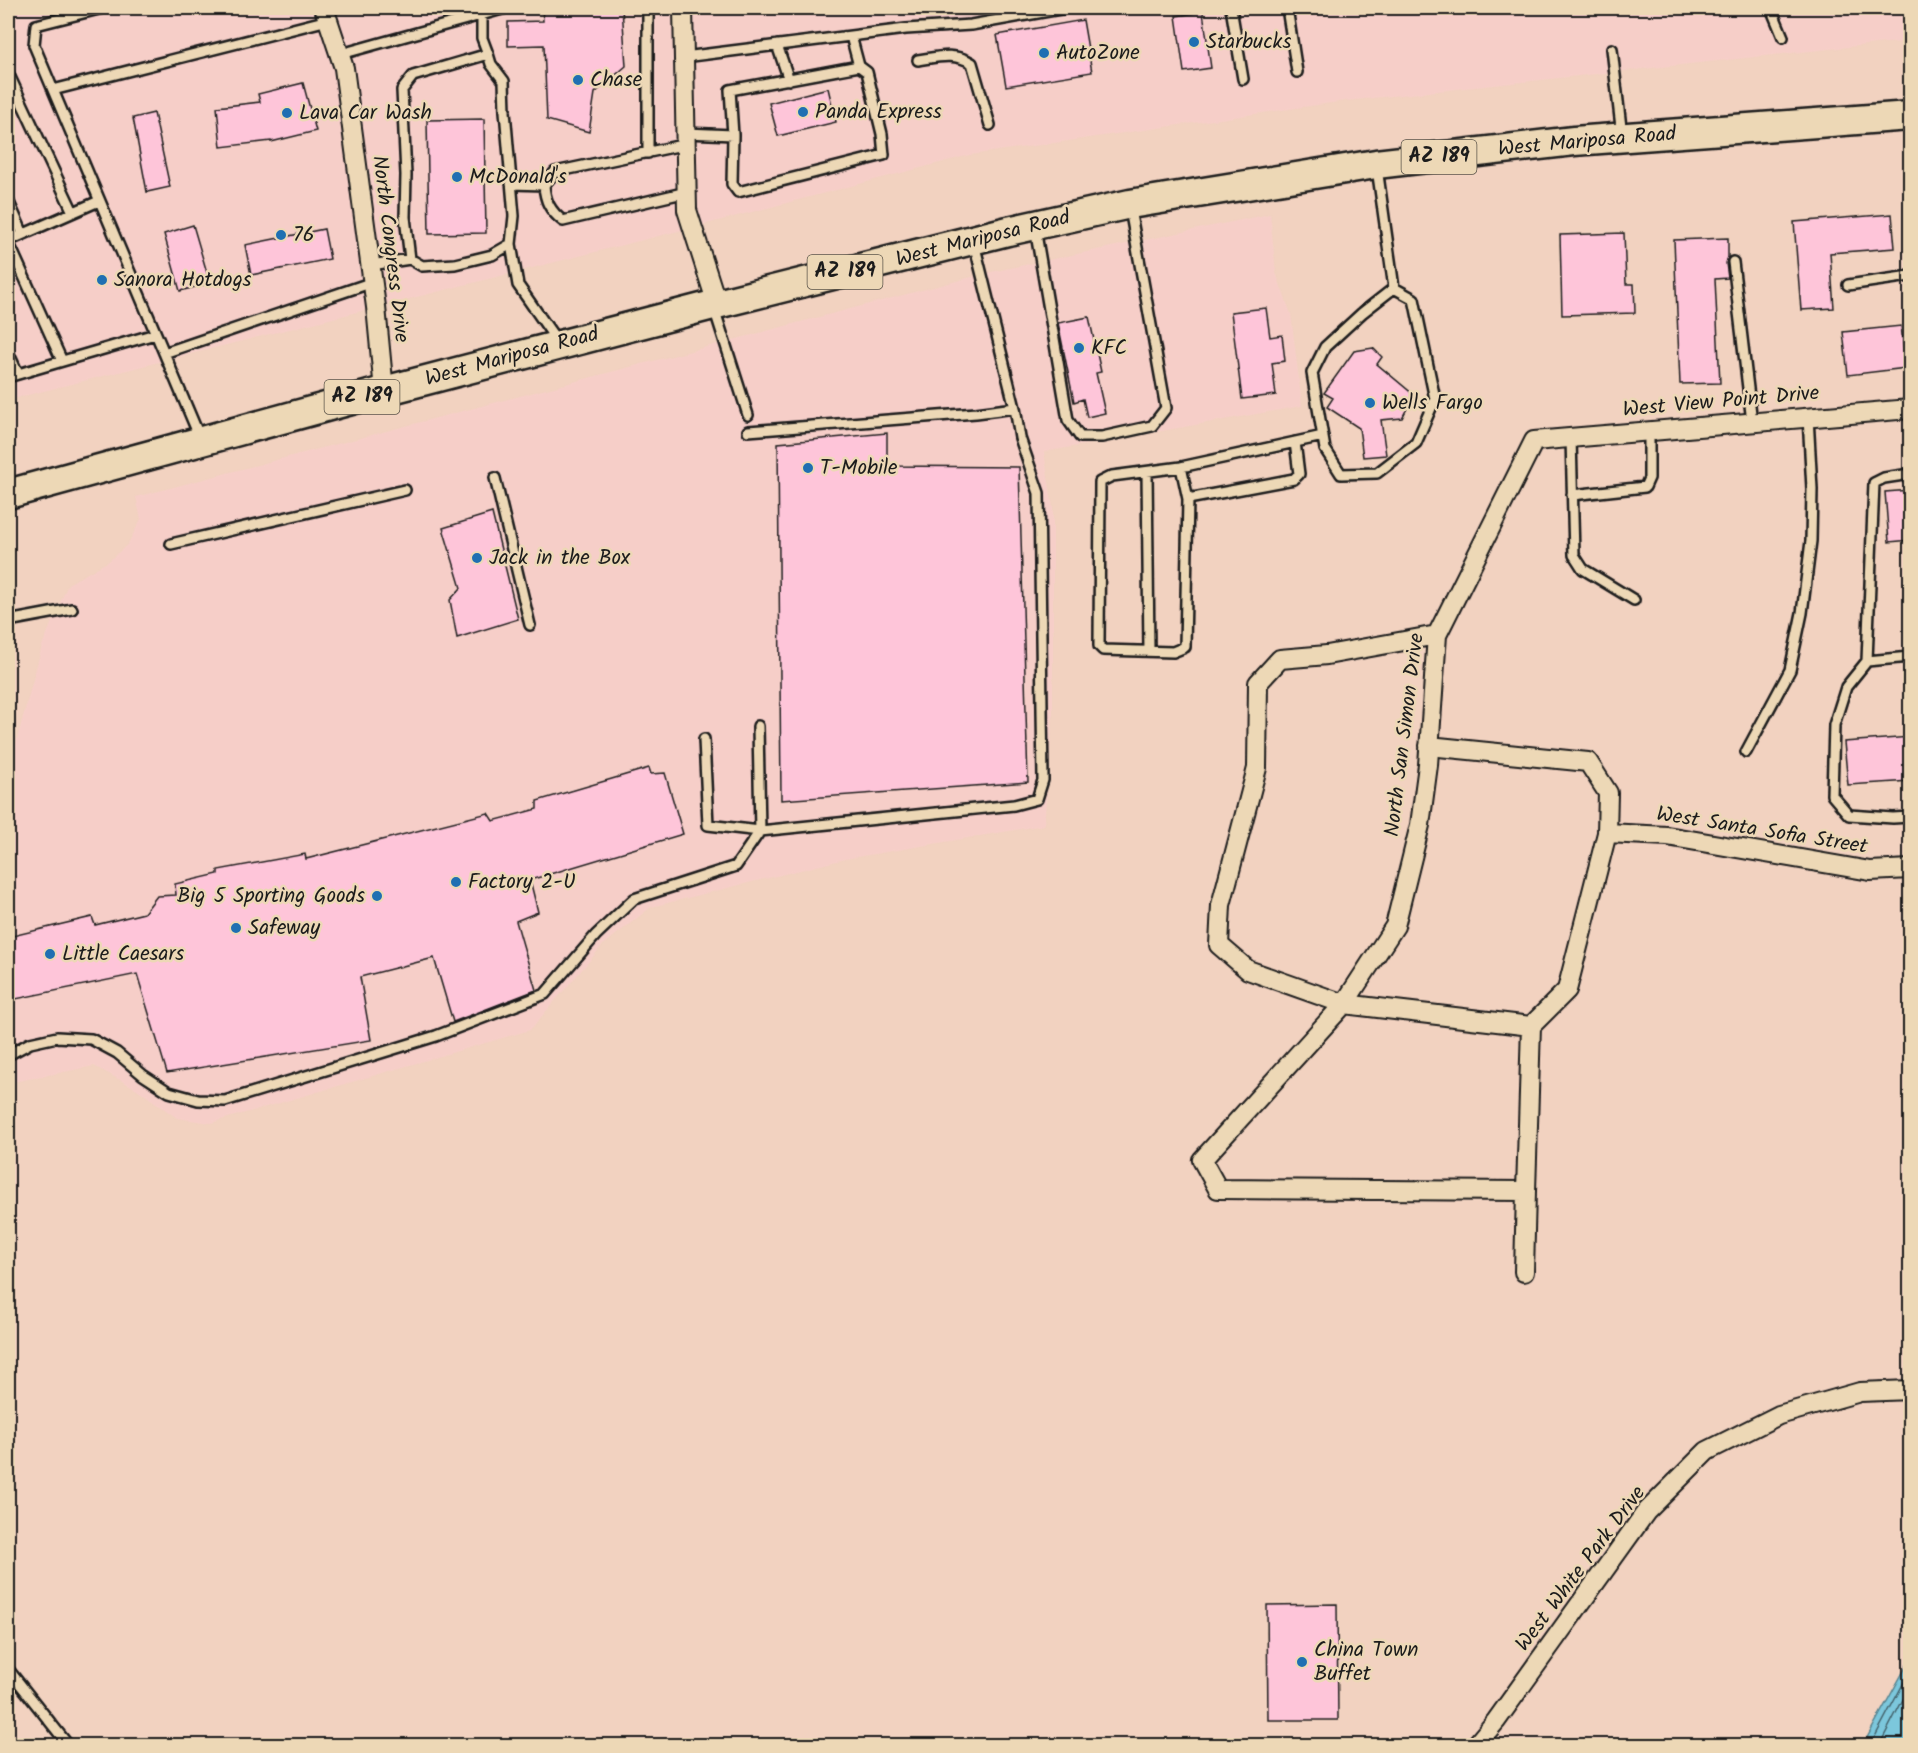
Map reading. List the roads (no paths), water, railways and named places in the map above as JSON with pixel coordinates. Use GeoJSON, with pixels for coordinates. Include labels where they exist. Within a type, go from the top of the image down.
{"type":"FeatureCollection","features":[{"type":"Feature","properties":{"kind":"main road","name":"West Mariposa Road"},"geometry":{"type":"LineString","coordinates":[[8,494],[560,345],[974,240],[1130,204],[1377,164],[1574,141],[1911,116]]}},
{"type":"Feature","properties":{"kind":"street"},"geometry":{"type":"LineString","coordinates":[[683,8],[687,210],[715,305]]}},
{"type":"Feature","properties":{"kind":"street","name":"North Congress Drive"},"geometry":{"type":"LineString","coordinates":[[326,14],[344,68],[372,273],[384,391]]}},
{"type":"Feature","properties":{"kind":"street","name":"West View Point Drive"},"geometry":{"type":"LineString","coordinates":[[1534,441],[1911,409]]}},
{"type":"Feature","properties":{"kind":"street","name":"North San Simon Drive"},"geometry":{"type":"LineString","coordinates":[[1526,1191],[1218,1189],[1202,1160],[1344,1004],[1395,926],[1420,825],[1429,746],[1437,635],[1534,441]]}},
{"type":"Feature","properties":{"kind":"street"},"geometry":{"type":"LineString","coordinates":[[1437,635],[1328,656],[1280,658],[1258,683],[1257,768],[1221,905],[1219,945],[1248,970],[1344,1004],[1531,1026]]}},
{"type":"Feature","properties":{"kind":"street"},"geometry":{"type":"LineString","coordinates":[[1429,746],[1588,762],[1608,793],[1607,833],[1567,990],[1531,1026],[1524,1272]]}},
{"type":"Feature","properties":{"kind":"street","name":"West Santa Sofia Street"},"geometry":{"type":"LineString","coordinates":[[1607,833],[1667,837],[1870,871],[1911,869]]}},
{"type":"Feature","properties":{"kind":"street","name":"West White Park Drive"},"geometry":{"type":"LineString","coordinates":[[1475,1746],[1497,1721],[1646,1512],[1707,1451],[1779,1415],[1860,1392],[1911,1390]]}},
{"type":"Feature","properties":{"kind":"lane"},"geometry":{"type":"LineString","coordinates":[[104,8],[36,25],[34,45],[201,441]]}},
{"type":"Feature","properties":{"kind":"lane"},"geometry":{"type":"LineString","coordinates":[[341,54],[506,8]]}},
{"type":"Feature","properties":{"kind":"lane"},"geometry":{"type":"LineString","coordinates":[[648,8],[648,153]]}},
{"type":"Feature","properties":{"kind":"lane"},"geometry":{"type":"LineString","coordinates":[[684,57],[906,29],[971,25],[1066,8]]}},
{"type":"Feature","properties":{"kind":"lane"},"geometry":{"type":"LineString","coordinates":[[1231,8],[1242,79]]}},
{"type":"Feature","properties":{"kind":"lane"},"geometry":{"type":"LineString","coordinates":[[1287,8],[1297,72]]}},
{"type":"Feature","properties":{"kind":"lane"},"geometry":{"type":"LineString","coordinates":[[1771,8],[1783,37]]}},
{"type":"Feature","properties":{"kind":"lane"},"geometry":{"type":"LineString","coordinates":[[53,90],[326,14]]}},
{"type":"Feature","properties":{"kind":"lane"},"geometry":{"type":"LineString","coordinates":[[482,14],[483,38],[488,54],[491,63],[504,81],[514,216],[511,244],[518,285],[560,345]]}},
{"type":"Feature","properties":{"kind":"lane"},"geometry":{"type":"LineString","coordinates":[[851,36],[859,66],[867,72],[882,134],[884,155],[738,192],[732,184],[733,135],[730,90],[859,66]]}},
{"type":"Feature","properties":{"kind":"lane"},"geometry":{"type":"LineString","coordinates":[[777,45],[789,80]]}},
{"type":"Feature","properties":{"kind":"lane"},"geometry":{"type":"LineString","coordinates":[[1612,49],[1622,137]]}},
{"type":"Feature","properties":{"kind":"lane"},"geometry":{"type":"LineString","coordinates":[[410,259],[405,217],[406,175],[402,90],[413,75],[488,54]]}},
{"type":"Feature","properties":{"kind":"lane"},"geometry":{"type":"LineString","coordinates":[[918,60],[949,55],[962,57],[972,63],[990,125]]}},
{"type":"Feature","properties":{"kind":"lane"},"geometry":{"type":"LineString","coordinates":[[8,73],[73,212]]}},
{"type":"Feature","properties":{"kind":"lane"},"geometry":{"type":"LineString","coordinates":[[687,192],[563,222],[553,213],[545,199],[544,185],[555,172],[648,153],[686,139],[733,135]]}},
{"type":"Feature","properties":{"kind":"lane"},"geometry":{"type":"LineString","coordinates":[[1377,164],[1394,288]]}},
{"type":"Feature","properties":{"kind":"lane"},"geometry":{"type":"LineString","coordinates":[[512,184],[544,185]]}},
{"type":"Feature","properties":{"kind":"lane"},"geometry":{"type":"LineString","coordinates":[[8,200],[23,234]]}},
{"type":"Feature","properties":{"kind":"lane"},"geometry":{"type":"LineString","coordinates":[[62,361],[8,241],[99,201]]}},
{"type":"Feature","properties":{"kind":"lane"},"geometry":{"type":"LineString","coordinates":[[1035,225],[1068,420],[1080,437],[1102,437],[1152,426],[1166,408],[1130,204]]}},
{"type":"Feature","properties":{"kind":"lane"},"geometry":{"type":"LineString","coordinates":[[704,739],[708,825],[760,831],[1014,805],[1037,799],[1043,780],[1039,493],[1020,438],[1015,408],[974,240]]}},
{"type":"Feature","properties":{"kind":"lane"},"geometry":{"type":"LineString","coordinates":[[410,259],[422,266],[454,264],[492,255],[511,244]]}},
{"type":"Feature","properties":{"kind":"lane"},"geometry":{"type":"LineString","coordinates":[[164,353],[410,259]]}},
{"type":"Feature","properties":{"kind":"lane"},"geometry":{"type":"LineString","coordinates":[[1732,262],[1752,422]]}},
{"type":"Feature","properties":{"kind":"lane"},"geometry":{"type":"LineString","coordinates":[[1848,285],[1911,276]]}},
{"type":"Feature","properties":{"kind":"lane"},"geometry":{"type":"LineString","coordinates":[[1394,288],[1414,299],[1435,399],[1416,443],[1377,473],[1341,474],[1325,449],[1312,373],[1325,347],[1394,288]]}},
{"type":"Feature","properties":{"kind":"lane"},"geometry":{"type":"LineString","coordinates":[[715,305],[748,414]]}},
{"type":"Feature","properties":{"kind":"lane"},"geometry":{"type":"LineString","coordinates":[[8,377],[155,334]]}},
{"type":"Feature","properties":{"kind":"lane"},"geometry":{"type":"LineString","coordinates":[[8,352],[18,374]]}},
{"type":"Feature","properties":{"kind":"lane"},"geometry":{"type":"LineString","coordinates":[[748,431],[1015,408]]}},
{"type":"Feature","properties":{"kind":"lane"},"geometry":{"type":"LineString","coordinates":[[1746,752],[1790,670],[1802,613],[1811,540],[1812,489],[1808,417]]}},
{"type":"Feature","properties":{"kind":"lane"},"geometry":{"type":"LineString","coordinates":[[1572,495],[1645,487],[1649,478],[1649,431]]}},
{"type":"Feature","properties":{"kind":"lane"},"geometry":{"type":"LineString","coordinates":[[1181,467],[1188,499],[1185,647],[1173,652],[1103,650],[1099,646],[1100,482],[1112,476],[1181,467],[1323,436]]}},
{"type":"Feature","properties":{"kind":"lane"},"geometry":{"type":"LineString","coordinates":[[1571,438],[1574,555],[1583,569],[1634,600]]}},
{"type":"Feature","properties":{"kind":"lane"},"geometry":{"type":"LineString","coordinates":[[1188,499],[1294,479],[1299,474],[1295,442]]}},
{"type":"Feature","properties":{"kind":"lane"},"geometry":{"type":"LineString","coordinates":[[1147,472],[1149,651]]}},
{"type":"Feature","properties":{"kind":"lane"},"geometry":{"type":"LineString","coordinates":[[1911,474],[1884,477],[1874,483],[1867,661],[1846,687],[1834,725],[1832,795],[1849,815],[1911,817]]}},
{"type":"Feature","properties":{"kind":"lane"},"geometry":{"type":"LineString","coordinates":[[495,478],[530,625]]}},
{"type":"Feature","properties":{"kind":"lane"},"geometry":{"type":"LineString","coordinates":[[171,544],[405,490]]}},
{"type":"Feature","properties":{"kind":"lane"},"geometry":{"type":"LineString","coordinates":[[8,621],[72,609]]}},
{"type":"Feature","properties":{"kind":"lane"},"geometry":{"type":"LineString","coordinates":[[1867,661],[1911,657]]}},
{"type":"Feature","properties":{"kind":"lane"},"geometry":{"type":"LineString","coordinates":[[8,1055],[30,1043],[57,1036],[91,1039],[117,1053],[143,1075],[169,1092],[198,1101],[225,1101],[436,1036],[545,994],[596,934],[634,899],[736,866],[760,831],[758,726]]}},
{"type":"Feature","properties":{"kind":"lane"},"geometry":{"type":"LineString","coordinates":[[8,1669],[69,1746]]}},
{"type":"Feature","properties":{"kind":"water"},"geometry":{"type":"Polygon","coordinates":[[[1910,1656],[1910,1745],[1863,1745],[1907,1665],[1910,1656]]]}},
{"type":"Feature","properties":{"kind":"place","name":"Starbucks"},"geometry":{"type":"Point","coordinates":[1194,42]}},
{"type":"Feature","properties":{"kind":"place","name":"AutoZone"},"geometry":{"type":"Point","coordinates":[1044,53]}},
{"type":"Feature","properties":{"kind":"place","name":"Chase"},"geometry":{"type":"Point","coordinates":[578,80]}},
{"type":"Feature","properties":{"kind":"place","name":"Panda Express"},"geometry":{"type":"Point","coordinates":[803,112]}},
{"type":"Feature","properties":{"kind":"place","name":"Lava Car Wash"},"geometry":{"type":"Point","coordinates":[287,113]}},
{"type":"Feature","properties":{"kind":"place","name":"McDonald's"},"geometry":{"type":"Point","coordinates":[457,177]}},
{"type":"Feature","properties":{"kind":"place","name":"76"},"geometry":{"type":"Point","coordinates":[281,235]}},
{"type":"Feature","properties":{"kind":"place","name":"Sanora Hotdogs"},"geometry":{"type":"Point","coordinates":[102,280]}},
{"type":"Feature","properties":{"kind":"place","name":"KFC"},"geometry":{"type":"Point","coordinates":[1079,348]}},
{"type":"Feature","properties":{"kind":"place","name":"Wells Fargo"},"geometry":{"type":"Point","coordinates":[1370,403]}},
{"type":"Feature","properties":{"kind":"place","name":"T-Mobile"},"geometry":{"type":"Point","coordinates":[808,468]}},
{"type":"Feature","properties":{"kind":"place","name":"Jack in the Box"},"geometry":{"type":"Point","coordinates":[477,558]}},
{"type":"Feature","properties":{"kind":"place","name":"Factory 2-U"},"geometry":{"type":"Point","coordinates":[456,882]}},
{"type":"Feature","properties":{"kind":"place","name":"Big 5 Sporting Goods"},"geometry":{"type":"Point","coordinates":[377,896]}},
{"type":"Feature","properties":{"kind":"place","name":"Safeway"},"geometry":{"type":"Point","coordinates":[236,928]}},
{"type":"Feature","properties":{"kind":"place","name":"Little Caesars"},"geometry":{"type":"Point","coordinates":[50,954]}},
{"type":"Feature","properties":{"kind":"place","name":"China Town Buffet"},"geometry":{"type":"Point","coordinates":[1302,1662]}}]}
